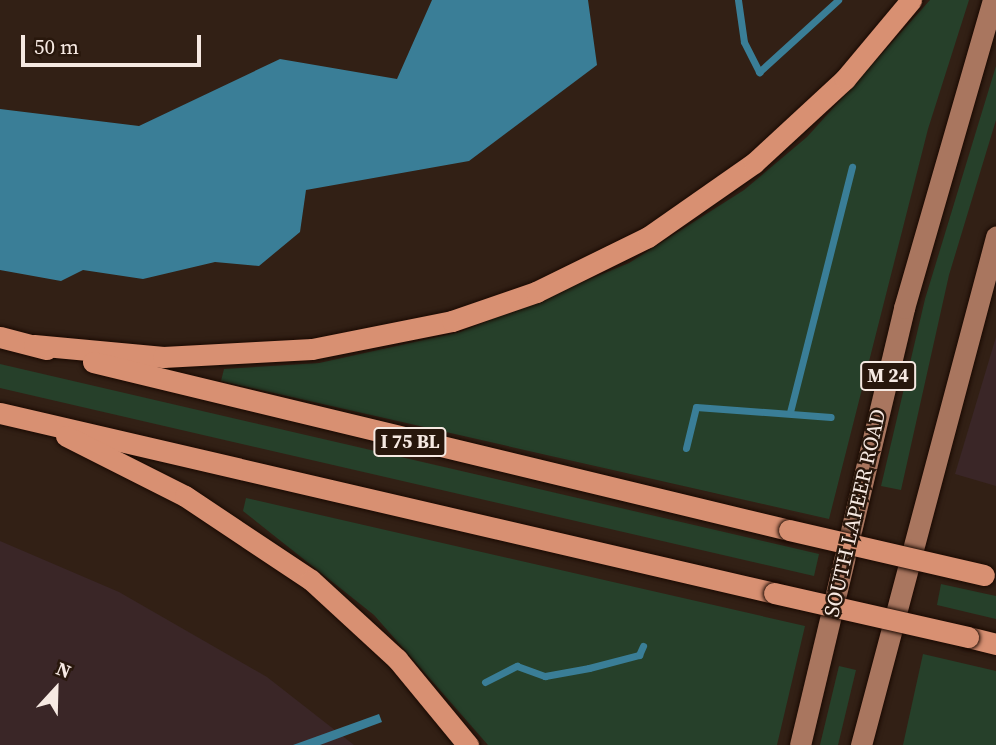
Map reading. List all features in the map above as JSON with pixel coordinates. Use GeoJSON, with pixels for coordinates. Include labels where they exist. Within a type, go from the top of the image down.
{"type":"FeatureCollection","features":[{"type":"Feature","properties":{"kind":"highway"},"geometry":{"type":"LineString","coordinates":[[34,345],[163,357],[312,349],[452,321],[536,292],[648,237],[754,163],[845,79],[911,0]]}},
{"type":"Feature","properties":{"kind":"highway","name":"I 75 BL"},"geometry":{"type":"LineString","coordinates":[[0,337],[209,395],[990,577]]}},
{"type":"Feature","properties":{"kind":"highway"},"geometry":{"type":"LineString","coordinates":[[0,413],[996,644]]}},
{"type":"Feature","properties":{"kind":"highway"},"geometry":{"type":"LineString","coordinates":[[32,420],[185,496],[269,548],[397,659],[468,745]]}},
{"type":"Feature","properties":{"kind":"main road"},"geometry":{"type":"LineString","coordinates":[[992,6],[996,33]]}},
{"type":"Feature","properties":{"kind":"main road","name":"SOUTH LAPEER ROAD"},"geometry":{"type":"LineString","coordinates":[[800,745],[904,308],[992,6]]}},
{"type":"Feature","properties":{"kind":"main road"},"geometry":{"type":"LineString","coordinates":[[862,745],[996,237]]}},
{"type":"Feature","properties":{"kind":"shaded area"},"geometry":{"type":"Polygon","coordinates":[[[996,337],[996,486],[955,474],[996,337]]]}},
{"type":"Feature","properties":{"kind":"shaded area"},"geometry":{"type":"Polygon","coordinates":[[[0,541],[119,592],[267,677],[354,745],[0,745],[0,541]]]}},
{"type":"Feature","properties":{"kind":"green space"},"geometry":{"type":"Polygon","coordinates":[[[930,0],[969,0],[928,129],[829,519],[221,381],[224,369],[319,363],[460,332],[629,263],[744,190],[807,137],[930,0]]]}},
{"type":"Feature","properties":{"kind":"green space"},"geometry":{"type":"Polygon","coordinates":[[[996,66],[996,120],[949,275],[901,490],[881,486],[925,299],[996,66]]]}},
{"type":"Feature","properties":{"kind":"green space"},"geometry":{"type":"Polygon","coordinates":[[[0,364],[819,554],[814,576],[0,388],[0,364]]]}},
{"type":"Feature","properties":{"kind":"green space"},"geometry":{"type":"Polygon","coordinates":[[[246,498],[805,626],[777,745],[488,745],[374,615],[243,511],[246,498]]]}},
{"type":"Feature","properties":{"kind":"green space"},"geometry":{"type":"Polygon","coordinates":[[[941,584],[996,596],[996,619],[937,605],[941,584]]]}},
{"type":"Feature","properties":{"kind":"green space"},"geometry":{"type":"Polygon","coordinates":[[[923,654],[996,671],[996,745],[903,745],[923,654]]]}},
{"type":"Feature","properties":{"kind":"green space"},"geometry":{"type":"Polygon","coordinates":[[[839,666],[856,670],[838,745],[820,745],[839,666]]]}},
{"type":"Feature","properties":{"kind":"water"},"geometry":{"type":"Polygon","coordinates":[[[432,0],[588,0],[597,65],[469,161],[306,190],[300,232],[259,266],[215,262],[143,279],[83,270],[61,281],[0,270],[0,109],[139,126],[280,59],[397,79],[432,0]]]}},
{"type":"Feature","properties":{"kind":"water"},"geometry":{"type":"Polygon","coordinates":[[[379,714],[382,722],[320,745],[293,745],[379,714]]]}},
{"type":"Feature","properties":{"kind":"waterway"},"geometry":{"type":"LineString","coordinates":[[738,0],[744,42],[759,72],[838,0]]}},
{"type":"Feature","properties":{"kind":"waterway"},"geometry":{"type":"LineString","coordinates":[[790,412],[852,167]]}},
{"type":"Feature","properties":{"kind":"waterway"},"geometry":{"type":"LineString","coordinates":[[686,448],[696,407],[831,417]]}},
{"type":"Feature","properties":{"kind":"waterway"},"geometry":{"type":"LineString","coordinates":[[485,682],[517,666],[545,676],[589,668],[639,655],[643,646]]}}]}
